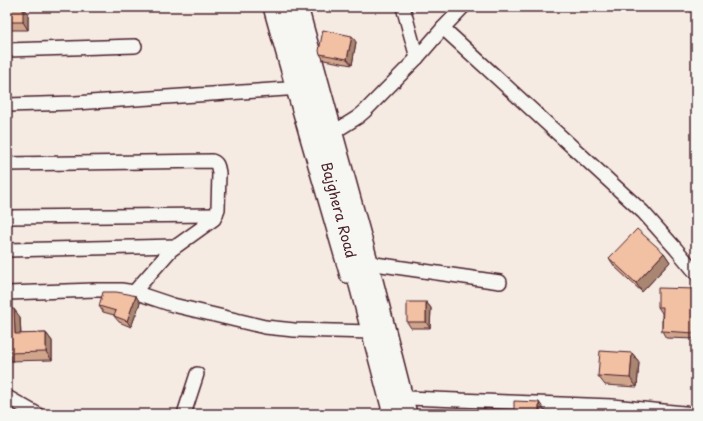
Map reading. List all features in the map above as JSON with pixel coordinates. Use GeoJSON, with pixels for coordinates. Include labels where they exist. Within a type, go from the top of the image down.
{"type":"FeatureCollection","features":[{"type":"Feature","properties":{"kind":"main road","name":"Bajghera Road"},"geometry":{"type":"LineString","coordinates":[[284,7],[300,88],[326,137],[369,264],[401,409]]}},
{"type":"Feature","properties":{"kind":"main road","name":"Bajghera Road"},"geometry":{"type":"LineString","coordinates":[[298,7],[368,332],[401,409]]}},
{"type":"Feature","properties":{"kind":"street"},"geometry":{"type":"LineString","coordinates":[[7,293],[95,290],[134,292],[173,306],[265,327],[294,330],[368,332],[300,88],[270,7]]}},
{"type":"Feature","properties":{"kind":"street"},"geometry":{"type":"LineString","coordinates":[[403,7],[417,58]]}},
{"type":"Feature","properties":{"kind":"street"},"geometry":{"type":"LineString","coordinates":[[326,137],[358,117],[417,58],[463,7]]}},
{"type":"Feature","properties":{"kind":"street"},"geometry":{"type":"LineString","coordinates":[[443,28],[643,212],[696,273]]}},
{"type":"Feature","properties":{"kind":"street"},"geometry":{"type":"LineString","coordinates":[[7,50],[135,46]]}},
{"type":"Feature","properties":{"kind":"street"},"geometry":{"type":"LineString","coordinates":[[7,105],[97,102],[300,88]]}},
{"type":"Feature","properties":{"kind":"street"},"geometry":{"type":"LineString","coordinates":[[7,164],[212,161],[217,164],[218,209],[214,219],[166,255],[134,292]]}},
{"type":"Feature","properties":{"kind":"street"},"geometry":{"type":"LineString","coordinates":[[7,217],[216,215]]}},
{"type":"Feature","properties":{"kind":"street"},"geometry":{"type":"LineString","coordinates":[[7,250],[176,246]]}},
{"type":"Feature","properties":{"kind":"street"},"geometry":{"type":"LineString","coordinates":[[369,264],[500,282]]}},
{"type":"Feature","properties":{"kind":"street"},"geometry":{"type":"LineString","coordinates":[[184,414],[197,374]]}},
{"type":"Feature","properties":{"kind":"street"},"geometry":{"type":"LineString","coordinates":[[7,397],[37,414]]}},
{"type":"Feature","properties":{"kind":"street"},"geometry":{"type":"LineString","coordinates":[[401,409],[408,398],[612,406],[694,414]]}},
{"type":"Feature","properties":{"kind":"building"},"geometry":{"type":"Polygon","coordinates":[[[7,7],[23,7],[23,22],[7,22],[7,7]]]}},
{"type":"Feature","properties":{"kind":"building"},"geometry":{"type":"Polygon","coordinates":[[[323,30],[352,36],[347,59],[320,54],[319,51],[323,30]]]}},
{"type":"Feature","properties":{"kind":"building"},"geometry":{"type":"Polygon","coordinates":[[[637,229],[664,253],[636,283],[609,258],[637,229]]]}},
{"type":"Feature","properties":{"kind":"building"},"geometry":{"type":"Polygon","coordinates":[[[658,288],[696,289],[695,333],[662,331],[663,307],[658,307],[658,288]]]}},
{"type":"Feature","properties":{"kind":"building"},"geometry":{"type":"Polygon","coordinates":[[[103,292],[116,292],[136,296],[127,321],[114,316],[116,311],[99,306],[103,292]]]}},
{"type":"Feature","properties":{"kind":"building"},"geometry":{"type":"Polygon","coordinates":[[[407,302],[426,302],[426,322],[407,322],[407,302]]]}},
{"type":"Feature","properties":{"kind":"building"},"geometry":{"type":"Polygon","coordinates":[[[7,309],[14,309],[15,334],[46,333],[46,352],[7,353],[7,309]]]}},
{"type":"Feature","properties":{"kind":"building"},"geometry":{"type":"Polygon","coordinates":[[[600,351],[632,353],[630,378],[598,376],[600,351]]]}},
{"type":"Feature","properties":{"kind":"building"},"geometry":{"type":"Polygon","coordinates":[[[514,401],[539,402],[539,414],[514,414],[514,401]]]}}]}
